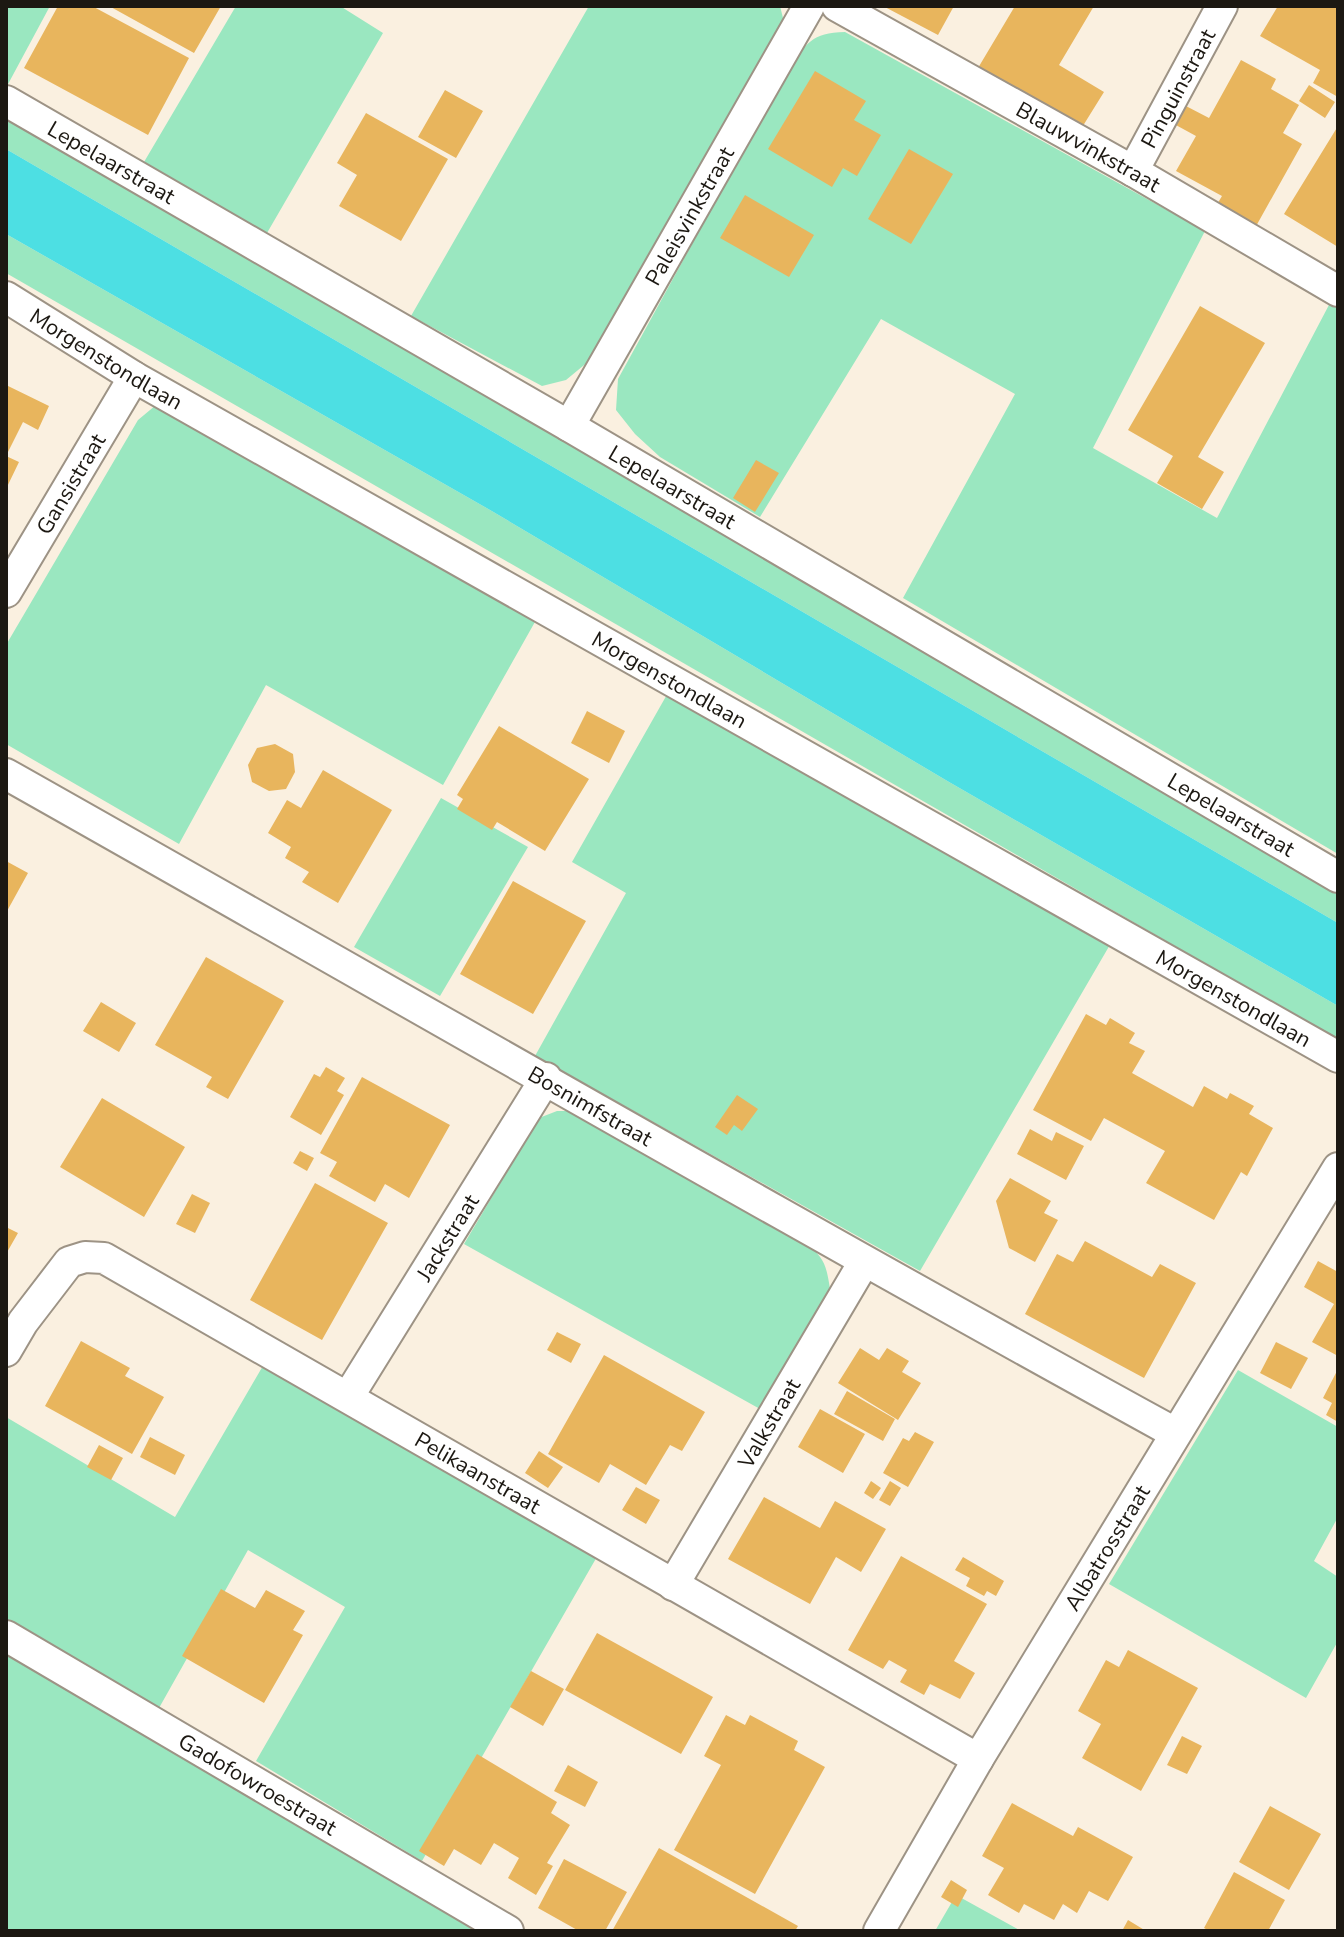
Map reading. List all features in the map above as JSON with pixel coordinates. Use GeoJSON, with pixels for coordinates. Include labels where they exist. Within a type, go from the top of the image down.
{"type":"FeatureCollection","features":[{"type":"Feature","properties":{"kind":"street","name":"Paleisvinkstraat"},"geometry":{"type":"LineString","coordinates":[[569,426],[809,6]]}},
{"type":"Feature","properties":{"kind":"street","name":"Blauwvinkstraat"},"geometry":{"type":"LineString","coordinates":[[837,6],[1133,171],[1338,291]]}},
{"type":"Feature","properties":{"kind":"street","name":"Pinguinstraat"},"geometry":{"type":"LineString","coordinates":[[1133,171],[1222,6]]}},
{"type":"Feature","properties":{"kind":"street","name":"Lepelaarstraat"},"geometry":{"type":"LineString","coordinates":[[6,101],[569,426],[1338,877]]}},
{"type":"Feature","properties":{"kind":"street","name":"Morgenstondlaan"},"geometry":{"type":"LineString","coordinates":[[6,297],[134,377],[1338,1057]]}},
{"type":"Feature","properties":{"kind":"street","name":"Gansistraat"},"geometry":{"type":"LineString","coordinates":[[6,592],[134,377]]}},
{"type":"Feature","properties":{"kind":"street","name":"Bosnimfstraat"},"geometry":{"type":"LineString","coordinates":[[6,774],[546,1078],[864,1262],[1175,1433]]}},
{"type":"Feature","properties":{"kind":"street","name":"Jackstraat"},"geometry":{"type":"LineString","coordinates":[[348,1397],[546,1078]]}},
{"type":"Feature","properties":{"kind":"street","name":"Albatrosstraat"},"geometry":{"type":"LineString","coordinates":[[879,1931],[978,1759],[1338,1168]]}},
{"type":"Feature","properties":{"kind":"street","name":"Pelikaanstraat"},"geometry":{"type":"LineString","coordinates":[[6,1351],[23,1322],[69,1262],[85,1257],[104,1258],[978,1759]]}},
{"type":"Feature","properties":{"kind":"street","name":"Valkstraat"},"geometry":{"type":"LineString","coordinates":[[673,1585],[864,1262]]}},
{"type":"Feature","properties":{"kind":"street","name":"Gadofowroestraat"},"geometry":{"type":"LineString","coordinates":[[6,1636],[508,1931]]}},
{"type":"Feature","properties":{"kind":"green space"},"geometry":{"type":"Polygon","coordinates":[[[6,6],[50,6],[7,86],[6,85],[6,6]]]}},
{"type":"Feature","properties":{"kind":"green space"},"geometry":{"type":"Polygon","coordinates":[[[236,6],[340,6],[383,33],[267,233],[144,162],[236,6]]]}},
{"type":"Feature","properties":{"kind":"green space"},"geometry":{"type":"Polygon","coordinates":[[[589,6],[780,6],[784,22],[589,361],[566,380],[542,386],[411,316],[589,6]]]}},
{"type":"Feature","properties":{"kind":"green space"},"geometry":{"type":"Polygon","coordinates":[[[845,32],[1205,231],[1093,448],[1217,518],[1330,303],[1338,308],[1338,854],[903,598],[1015,394],[881,319],[760,517],[660,457],[635,434],[616,410],[618,379],[788,69],[800,52],[817,37],[845,32]]]}},
{"type":"Feature","properties":{"kind":"green space"},"geometry":{"type":"Polygon","coordinates":[[[6,114],[1338,891],[1338,923],[6,149],[6,114]]]}},
{"type":"Feature","properties":{"kind":"green space"},"geometry":{"type":"Polygon","coordinates":[[[6,234],[490,510],[949,782],[1338,1006],[1338,1040],[6,273],[6,234]]]}},
{"type":"Feature","properties":{"kind":"green space"},"geometry":{"type":"Polygon","coordinates":[[[156,405],[540,613],[443,785],[266,685],[179,844],[6,744],[6,645],[138,420],[156,405]]]}},
{"type":"Feature","properties":{"kind":"green space"},"geometry":{"type":"Polygon","coordinates":[[[669,691],[1111,943],[920,1271],[535,1056],[626,893],[572,862],[669,691]]]}},
{"type":"Feature","properties":{"kind":"green space"},"geometry":{"type":"Polygon","coordinates":[[[441,798],[528,847],[440,996],[354,947],[441,798]]]}},
{"type":"Feature","properties":{"kind":"green space"},"geometry":{"type":"Polygon","coordinates":[[[557,1111],[573,1111],[804,1241],[820,1257],[830,1289],[760,1409],[464,1244],[539,1118],[557,1111]]]}},
{"type":"Feature","properties":{"kind":"green space"},"geometry":{"type":"Polygon","coordinates":[[[264,1364],[598,1555],[422,1861],[256,1761],[345,1607],[248,1550],[159,1708],[6,1621],[6,1417],[175,1517],[264,1364]]]}},
{"type":"Feature","properties":{"kind":"green space"},"geometry":{"type":"Polygon","coordinates":[[[1238,1370],[1338,1427],[1338,1517],[1314,1561],[1338,1577],[1338,1641],[1306,1698],[1109,1584],[1238,1370]]]}},
{"type":"Feature","properties":{"kind":"green space"},"geometry":{"type":"Polygon","coordinates":[[[6,1650],[488,1931],[6,1931],[6,1650]]]}},
{"type":"Feature","properties":{"kind":"green space"},"geometry":{"type":"Polygon","coordinates":[[[956,1895],[1021,1931],[935,1931],[956,1895]]]}},
{"type":"Feature","properties":{"kind":"water"},"geometry":{"type":"Polygon","coordinates":[[[6,149],[1338,923],[1338,1006],[949,782],[490,510],[6,234],[6,149]]]}},
{"type":"Feature","properties":{"kind":"building"},"geometry":{"type":"Polygon","coordinates":[[[58,6],[92,6],[189,58],[148,135],[24,68],[58,6]]]}},
{"type":"Feature","properties":{"kind":"building"},"geometry":{"type":"Polygon","coordinates":[[[109,6],[221,6],[194,53],[109,6]]]}},
{"type":"Feature","properties":{"kind":"building"},"geometry":{"type":"Polygon","coordinates":[[[883,6],[954,6],[938,35],[883,6]]]}},
{"type":"Feature","properties":{"kind":"building"},"geometry":{"type":"Polygon","coordinates":[[[1015,6],[1094,6],[1059,65],[1104,92],[1081,129],[978,68],[1015,6]]]}},
{"type":"Feature","properties":{"kind":"building"},"geometry":{"type":"Polygon","coordinates":[[[1278,6],[1338,6],[1338,97],[1313,83],[1320,70],[1260,36],[1278,6]]]}},
{"type":"Feature","properties":{"kind":"building"},"geometry":{"type":"Polygon","coordinates":[[[1241,60],[1276,79],[1271,89],[1299,105],[1283,133],[1302,144],[1255,228],[1216,206],[1222,196],[1176,171],[1196,136],[1174,124],[1184,105],[1209,118],[1241,60]]]}},
{"type":"Feature","properties":{"kind":"building"},"geometry":{"type":"Polygon","coordinates":[[[815,71],[866,101],[854,120],[881,135],[857,176],[843,168],[832,187],[768,149],[815,71]]]}},
{"type":"Feature","properties":{"kind":"building"},"geometry":{"type":"Polygon","coordinates":[[[1309,85],[1335,102],[1325,118],[1299,101],[1309,85]]]}},
{"type":"Feature","properties":{"kind":"building"},"geometry":{"type":"Polygon","coordinates":[[[445,90],[483,111],[456,158],[418,137],[445,90]]]}},
{"type":"Feature","properties":{"kind":"building"},"geometry":{"type":"Polygon","coordinates":[[[366,113],[448,159],[401,241],[339,206],[357,175],[337,163],[366,113]]]}},
{"type":"Feature","properties":{"kind":"building"},"geometry":{"type":"Polygon","coordinates":[[[1338,126],[1338,247],[1284,214],[1338,126]]]}},
{"type":"Feature","properties":{"kind":"building"},"geometry":{"type":"Polygon","coordinates":[[[909,149],[953,174],[911,244],[868,219],[909,149]]]}},
{"type":"Feature","properties":{"kind":"building"},"geometry":{"type":"Polygon","coordinates":[[[745,195],[814,235],[789,277],[720,238],[745,195]]]}},
{"type":"Feature","properties":{"kind":"building"},"geometry":{"type":"Polygon","coordinates":[[[1200,306],[1265,343],[1198,457],[1224,472],[1202,509],[1157,483],[1173,456],[1128,430],[1200,306]]]}},
{"type":"Feature","properties":{"kind":"building"},"geometry":{"type":"Polygon","coordinates":[[[6,385],[49,406],[38,430],[23,422],[6,456],[6,385]]]}},
{"type":"Feature","properties":{"kind":"building"},"geometry":{"type":"Polygon","coordinates":[[[6,456],[19,462],[6,489],[6,456]]]}},
{"type":"Feature","properties":{"kind":"building"},"geometry":{"type":"Polygon","coordinates":[[[756,460],[779,473],[755,512],[733,498],[756,460]]]}},
{"type":"Feature","properties":{"kind":"building"},"geometry":{"type":"Polygon","coordinates":[[[587,711],[625,731],[609,763],[571,743],[587,711]]]}},
{"type":"Feature","properties":{"kind":"building"},"geometry":{"type":"Polygon","coordinates":[[[499,726],[589,779],[545,851],[497,822],[492,830],[457,809],[463,799],[457,795],[499,726]]]}},
{"type":"Feature","properties":{"kind":"building"},"geometry":{"type":"Polygon","coordinates":[[[275,744],[293,754],[295,772],[286,789],[269,791],[252,782],[248,765],[257,748],[275,744]]]}},
{"type":"Feature","properties":{"kind":"building"},"geometry":{"type":"Polygon","coordinates":[[[323,770],[392,810],[338,903],[302,882],[309,872],[285,858],[291,847],[268,833],[287,800],[301,808],[323,770]]]}},
{"type":"Feature","properties":{"kind":"building"},"geometry":{"type":"Polygon","coordinates":[[[6,861],[28,873],[6,913],[6,861]]]}},
{"type":"Feature","properties":{"kind":"building"},"geometry":{"type":"Polygon","coordinates":[[[513,881],[586,921],[533,1014],[460,974],[513,881]]]}},
{"type":"Feature","properties":{"kind":"building"},"geometry":{"type":"Polygon","coordinates":[[[206,957],[284,1001],[228,1099],[206,1087],[212,1077],[155,1045],[206,957]]]}},
{"type":"Feature","properties":{"kind":"building"},"geometry":{"type":"Polygon","coordinates":[[[101,1002],[136,1023],[119,1052],[83,1031],[101,1002]]]}},
{"type":"Feature","properties":{"kind":"building"},"geometry":{"type":"Polygon","coordinates":[[[1086,1014],[1106,1025],[1110,1018],[1135,1033],[1129,1043],[1145,1051],[1132,1073],[1193,1107],[1204,1086],[1227,1099],[1230,1093],[1254,1106],[1249,1114],[1273,1128],[1247,1176],[1241,1172],[1214,1220],[1146,1183],[1165,1151],[1104,1118],[1091,1141],[1033,1110],[1086,1014]]]}},
{"type":"Feature","properties":{"kind":"building"},"geometry":{"type":"Polygon","coordinates":[[[326,1067],[345,1078],[337,1091],[344,1095],[321,1135],[290,1117],[314,1074],[320,1077],[326,1067]]]}},
{"type":"Feature","properties":{"kind":"building"},"geometry":{"type":"Polygon","coordinates":[[[362,1077],[450,1125],[409,1198],[385,1184],[375,1202],[329,1176],[337,1162],[320,1153],[362,1077]]]}},
{"type":"Feature","properties":{"kind":"building"},"geometry":{"type":"Polygon","coordinates":[[[737,1095],[758,1109],[742,1131],[734,1125],[727,1135],[715,1127],[737,1095]]]}},
{"type":"Feature","properties":{"kind":"building"},"geometry":{"type":"Polygon","coordinates":[[[102,1098],[185,1147],[144,1217],[60,1167],[102,1098]]]}},
{"type":"Feature","properties":{"kind":"building"},"geometry":{"type":"Polygon","coordinates":[[[1030,1129],[1052,1141],[1056,1132],[1084,1146],[1066,1180],[1017,1154],[1030,1129]]]}},
{"type":"Feature","properties":{"kind":"building"},"geometry":{"type":"Polygon","coordinates":[[[300,1151],[314,1158],[307,1171],[293,1163],[300,1151]]]}},
{"type":"Feature","properties":{"kind":"building"},"geometry":{"type":"Polygon","coordinates":[[[1010,1178],[1051,1201],[1044,1213],[1058,1220],[1035,1262],[1009,1248],[996,1201],[1010,1178]]]}},
{"type":"Feature","properties":{"kind":"building"},"geometry":{"type":"Polygon","coordinates":[[[315,1183],[388,1223],[322,1340],[250,1300],[315,1183]]]}},
{"type":"Feature","properties":{"kind":"building"},"geometry":{"type":"Polygon","coordinates":[[[192,1194],[210,1203],[195,1233],[176,1224],[192,1194]]]}},
{"type":"Feature","properties":{"kind":"building"},"geometry":{"type":"Polygon","coordinates":[[[6,1227],[18,1233],[6,1254],[6,1227]]]}},
{"type":"Feature","properties":{"kind":"building"},"geometry":{"type":"Polygon","coordinates":[[[1085,1241],[1152,1277],[1160,1264],[1196,1283],[1144,1378],[1025,1314],[1057,1254],[1073,1262],[1085,1241]]]}},
{"type":"Feature","properties":{"kind":"building"},"geometry":{"type":"Polygon","coordinates":[[[1318,1261],[1338,1272],[1338,1356],[1312,1342],[1334,1304],[1304,1287],[1318,1261]]]}},
{"type":"Feature","properties":{"kind":"building"},"geometry":{"type":"Polygon","coordinates":[[[557,1332],[581,1344],[571,1363],[547,1350],[557,1332]]]}},
{"type":"Feature","properties":{"kind":"building"},"geometry":{"type":"Polygon","coordinates":[[[81,1341],[130,1368],[125,1376],[164,1397],[132,1454],[45,1406],[81,1341]]]}},
{"type":"Feature","properties":{"kind":"building"},"geometry":{"type":"Polygon","coordinates":[[[1276,1342],[1308,1358],[1291,1389],[1260,1373],[1276,1342]]]}},
{"type":"Feature","properties":{"kind":"building"},"geometry":{"type":"Polygon","coordinates":[[[860,1348],[879,1360],[887,1348],[909,1361],[902,1372],[921,1383],[898,1420],[838,1383],[860,1348]]]}},
{"type":"Feature","properties":{"kind":"building"},"geometry":{"type":"Polygon","coordinates":[[[604,1355],[705,1412],[682,1451],[670,1445],[646,1485],[610,1464],[599,1483],[548,1454],[604,1355]]]}},
{"type":"Feature","properties":{"kind":"building"},"geometry":{"type":"Polygon","coordinates":[[[1338,1369],[1338,1422],[1326,1415],[1332,1403],[1323,1398],[1338,1369]]]}},
{"type":"Feature","properties":{"kind":"building"},"geometry":{"type":"Polygon","coordinates":[[[847,1391],[895,1419],[883,1441],[834,1414],[847,1391]]]}},
{"type":"Feature","properties":{"kind":"building"},"geometry":{"type":"Polygon","coordinates":[[[820,1409],[865,1434],[843,1473],[798,1447],[820,1409]]]}},
{"type":"Feature","properties":{"kind":"building"},"geometry":{"type":"Polygon","coordinates":[[[915,1432],[934,1442],[908,1487],[883,1473],[903,1438],[909,1441],[915,1432]]]}},
{"type":"Feature","properties":{"kind":"building"},"geometry":{"type":"Polygon","coordinates":[[[150,1437],[185,1455],[175,1475],[140,1457],[150,1437]]]}},
{"type":"Feature","properties":{"kind":"building"},"geometry":{"type":"Polygon","coordinates":[[[99,1445],[123,1458],[111,1480],[87,1467],[99,1445]]]}},
{"type":"Feature","properties":{"kind":"building"},"geometry":{"type":"Polygon","coordinates":[[[539,1451],[563,1467],[548,1488],[525,1473],[539,1451]]]}},
{"type":"Feature","properties":{"kind":"building"},"geometry":{"type":"Polygon","coordinates":[[[871,1481],[881,1488],[873,1499],[864,1493],[871,1481]]]}},
{"type":"Feature","properties":{"kind":"building"},"geometry":{"type":"Polygon","coordinates":[[[890,1481],[901,1488],[890,1506],[879,1500],[890,1481]]]}},
{"type":"Feature","properties":{"kind":"building"},"geometry":{"type":"Polygon","coordinates":[[[636,1487],[660,1500],[646,1524],[622,1510],[636,1487]]]}},
{"type":"Feature","properties":{"kind":"building"},"geometry":{"type":"Polygon","coordinates":[[[764,1497],[820,1528],[835,1501],[886,1529],[861,1572],[836,1557],[810,1604],[728,1559],[764,1497]]]}},
{"type":"Feature","properties":{"kind":"building"},"geometry":{"type":"Polygon","coordinates":[[[901,1556],[987,1604],[954,1661],[975,1673],[960,1699],[930,1684],[924,1695],[900,1682],[907,1670],[889,1660],[883,1669],[848,1650],[901,1556]]]}},
{"type":"Feature","properties":{"kind":"building"},"geometry":{"type":"Polygon","coordinates":[[[963,1557],[1004,1581],[996,1596],[987,1591],[984,1596],[966,1586],[970,1578],[955,1570],[963,1557]]]}},
{"type":"Feature","properties":{"kind":"building"},"geometry":{"type":"Polygon","coordinates":[[[221,1589],[255,1608],[266,1590],[305,1611],[293,1630],[303,1635],[264,1703],[182,1656],[221,1589]]]}},
{"type":"Feature","properties":{"kind":"building"},"geometry":{"type":"Polygon","coordinates":[[[597,1633],[713,1697],[681,1754],[565,1690],[597,1633]]]}},
{"type":"Feature","properties":{"kind":"building"},"geometry":{"type":"Polygon","coordinates":[[[1128,1650],[1198,1688],[1141,1791],[1082,1758],[1101,1724],[1078,1711],[1106,1660],[1119,1667],[1128,1650]]]}},
{"type":"Feature","properties":{"kind":"building"},"geometry":{"type":"Polygon","coordinates":[[[531,1671],[564,1689],[543,1726],[510,1707],[531,1671]]]}},
{"type":"Feature","properties":{"kind":"building"},"geometry":{"type":"Polygon","coordinates":[[[726,1715],[745,1725],[750,1715],[798,1741],[794,1750],[825,1767],[755,1894],[674,1850],[721,1765],[704,1756],[726,1715]]]}},
{"type":"Feature","properties":{"kind":"building"},"geometry":{"type":"Polygon","coordinates":[[[1182,1736],[1202,1746],[1187,1774],[1167,1765],[1182,1736]]]}},
{"type":"Feature","properties":{"kind":"building"},"geometry":{"type":"Polygon","coordinates":[[[477,1754],[557,1802],[551,1813],[570,1825],[547,1863],[553,1866],[536,1895],[508,1878],[519,1858],[494,1843],[481,1865],[454,1849],[444,1866],[419,1851],[477,1754]]]}},
{"type":"Feature","properties":{"kind":"building"},"geometry":{"type":"Polygon","coordinates":[[[568,1765],[598,1782],[585,1807],[554,1791],[568,1765]]]}},
{"type":"Feature","properties":{"kind":"building"},"geometry":{"type":"Polygon","coordinates":[[[1012,1803],[1073,1836],[1078,1827],[1133,1857],[1108,1901],[1089,1891],[1077,1913],[1063,1904],[1054,1920],[1024,1904],[1019,1913],[988,1895],[1004,1868],[982,1856],[1012,1803]]]}},
{"type":"Feature","properties":{"kind":"building"},"geometry":{"type":"Polygon","coordinates":[[[1270,1806],[1321,1834],[1289,1890],[1239,1862],[1270,1806]]]}},
{"type":"Feature","properties":{"kind":"building"},"geometry":{"type":"Polygon","coordinates":[[[659,1848],[798,1926],[795,1931],[612,1931],[659,1848]]]}},
{"type":"Feature","properties":{"kind":"building"},"geometry":{"type":"Polygon","coordinates":[[[564,1859],[627,1892],[605,1931],[579,1931],[538,1908],[564,1859]]]}},
{"type":"Feature","properties":{"kind":"building"},"geometry":{"type":"Polygon","coordinates":[[[1234,1872],[1285,1900],[1268,1931],[1210,1931],[1204,1928],[1234,1872]]]}},
{"type":"Feature","properties":{"kind":"building"},"geometry":{"type":"Polygon","coordinates":[[[951,1880],[967,1890],[958,1907],[941,1897],[951,1880]]]}},
{"type":"Feature","properties":{"kind":"building"},"geometry":{"type":"Polygon","coordinates":[[[1128,1920],[1146,1931],[1122,1931],[1128,1920]]]}}]}
